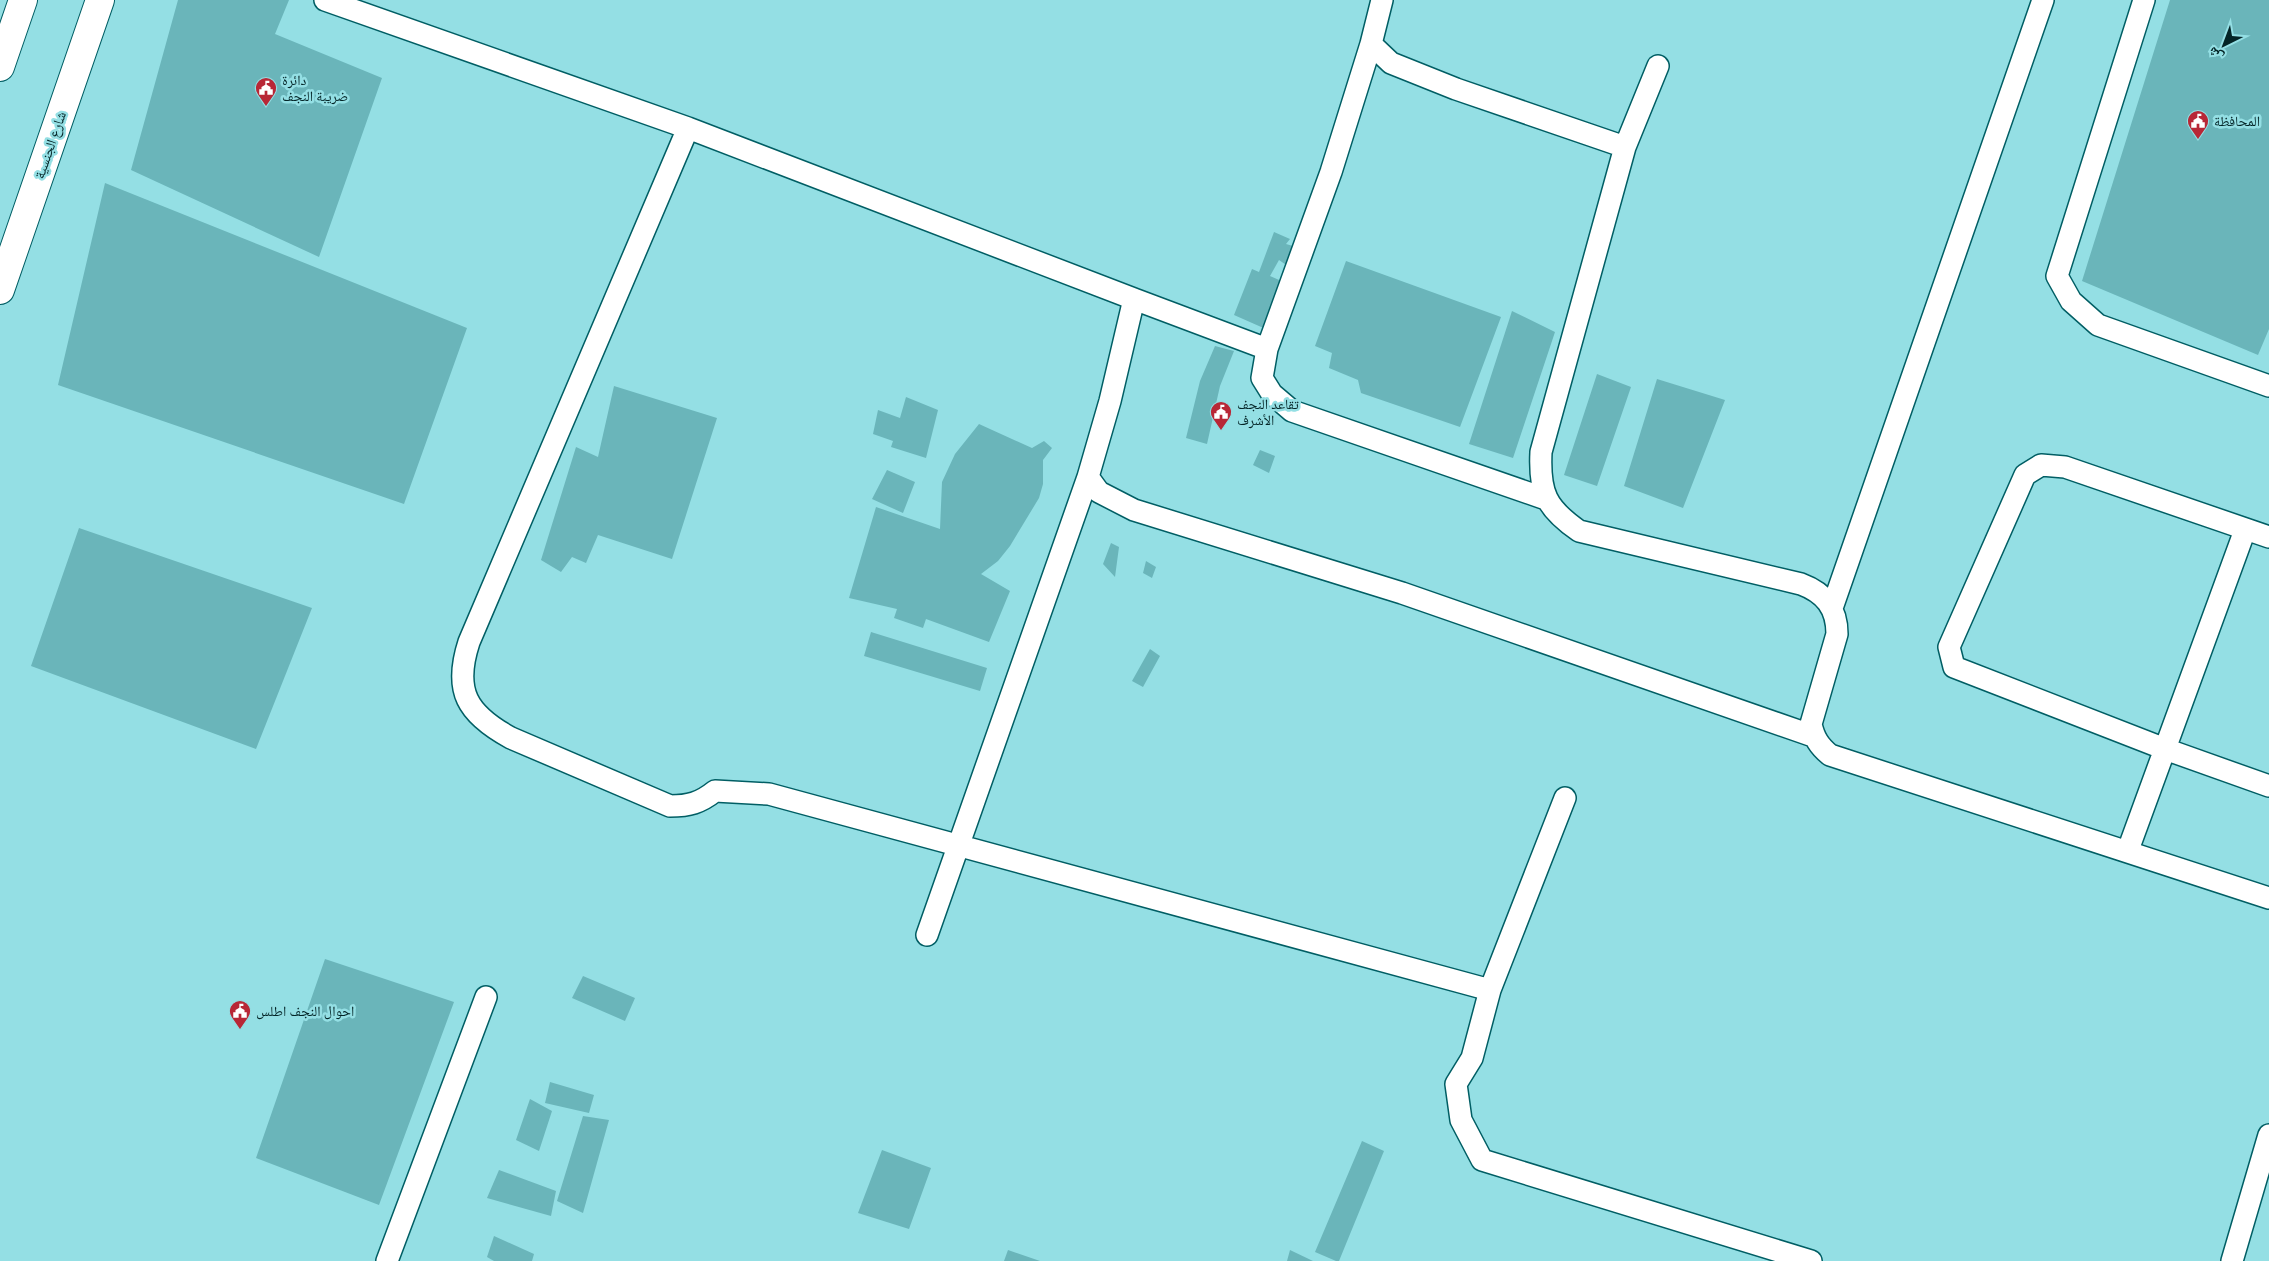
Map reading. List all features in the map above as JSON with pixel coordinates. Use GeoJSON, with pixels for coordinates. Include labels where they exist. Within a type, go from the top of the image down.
{"type":"FeatureCollection","features":[{"type":"Feature","properties":{"kind":"main road"},"geometry":{"type":"LineString","coordinates":[[0,67],[23,0]]}},
{"type":"Feature","properties":{"kind":"main road","name":"شارع الجنسية"},"geometry":{"type":"LineString","coordinates":[[0,290],[100,0]]}},
{"type":"Feature","properties":{"kind":"lane"},"geometry":{"type":"LineString","coordinates":[[325,0],[688,128],[1267,349]]}},
{"type":"Feature","properties":{"kind":"lane"},"geometry":{"type":"LineString","coordinates":[[1382,0],[1371,44],[1331,172],[1267,349],[1262,378],[1272,394],[1292,410],[1546,499]]}},
{"type":"Feature","properties":{"kind":"lane"},"geometry":{"type":"LineString","coordinates":[[1832,608],[2043,0]]}},
{"type":"Feature","properties":{"kind":"lane"},"geometry":{"type":"LineString","coordinates":[[2144,0],[2057,276],[2071,301],[2098,325],[2269,386]]}},
{"type":"Feature","properties":{"kind":"lane"},"geometry":{"type":"LineString","coordinates":[[1371,44],[1391,63],[1456,89],[1625,147]]}},
{"type":"Feature","properties":{"kind":"lane"},"geometry":{"type":"LineString","coordinates":[[1658,66],[1625,147],[1541,452],[1540,476],[1546,499],[1560,518],[1579,531],[1801,584],[1813,588],[1824,596],[1832,608],[1837,621],[1837,634],[1813,711],[1811,724],[1814,736],[1820,747],[1830,755],[2128,850],[2269,898]]}},
{"type":"Feature","properties":{"kind":"lane"},"geometry":{"type":"LineString","coordinates":[[688,128],[469,642],[462,664],[463,688],[473,710],[490,726],[511,738],[670,806],[686,806],[703,801],[715,791],[769,794],[1490,990]]}},
{"type":"Feature","properties":{"kind":"lane"},"geometry":{"type":"LineString","coordinates":[[927,935],[957,845],[1088,477],[1110,401],[1134,299]]}},
{"type":"Feature","properties":{"kind":"lane"},"geometry":{"type":"LineString","coordinates":[[2269,537],[2065,466],[2041,465],[2024,475],[1949,647],[1954,667],[2165,749],[2269,786]]}},
{"type":"Feature","properties":{"kind":"lane"},"geometry":{"type":"LineString","coordinates":[[1088,477],[1099,492],[1134,510],[1402,593],[1814,736]]}},
{"type":"Feature","properties":{"kind":"lane"},"geometry":{"type":"LineString","coordinates":[[2128,850],[2245,530]]}},
{"type":"Feature","properties":{"kind":"lane"},"geometry":{"type":"LineString","coordinates":[[1565,798],[1490,990],[1472,1058],[1456,1084],[1461,1120],[1482,1160],[1811,1261]]}},
{"type":"Feature","properties":{"kind":"lane"},"geometry":{"type":"LineString","coordinates":[[387,1261],[486,997]]}},
{"type":"Feature","properties":{"kind":"lane"},"geometry":{"type":"LineString","coordinates":[[2232,1261],[2269,1135]]}},
{"type":"Feature","properties":{"kind":"building"},"geometry":{"type":"Polygon","coordinates":[[[178,0],[289,0],[275,34],[382,78],[319,257],[131,170],[178,0]]]}},
{"type":"Feature","properties":{"kind":"building","name":"المحافظة"},"geometry":{"type":"Polygon","coordinates":[[[2170,0],[2269,0],[2269,329],[2258,355],[2082,281],[2170,0]]]}},
{"type":"Feature","properties":{"kind":"building"},"geometry":{"type":"Polygon","coordinates":[[[105,183],[467,328],[404,504],[58,385],[105,183]]]}},
{"type":"Feature","properties":{"kind":"building"},"geometry":{"type":"Polygon","coordinates":[[[1274,232],[1290,239],[1286,244],[1300,248],[1292,269],[1279,260],[1270,276],[1286,283],[1268,330],[1234,315],[1252,269],[1259,272],[1274,232]]]}},
{"type":"Feature","properties":{"kind":"building"},"geometry":{"type":"Polygon","coordinates":[[[1346,261],[1501,317],[1460,427],[1361,393],[1358,380],[1329,368],[1332,353],[1315,346],[1346,261]]]}},
{"type":"Feature","properties":{"kind":"building"},"geometry":{"type":"Polygon","coordinates":[[[1512,311],[1555,332],[1513,458],[1469,444],[1512,311]]]}},
{"type":"Feature","properties":{"kind":"building"},"geometry":{"type":"Polygon","coordinates":[[[1215,346],[1234,351],[1220,386],[1207,444],[1186,438],[1200,381],[1215,346]]]}},
{"type":"Feature","properties":{"kind":"building"},"geometry":{"type":"Polygon","coordinates":[[[1597,374],[1631,387],[1597,486],[1564,475],[1597,374]]]}},
{"type":"Feature","properties":{"kind":"building"},"geometry":{"type":"Polygon","coordinates":[[[1657,379],[1725,400],[1683,508],[1624,486],[1657,379]]]}},
{"type":"Feature","properties":{"kind":"building"},"geometry":{"type":"Polygon","coordinates":[[[614,386],[717,418],[672,559],[598,535],[586,563],[572,557],[561,572],[541,560],[576,447],[598,457],[614,386]]]}},
{"type":"Feature","properties":{"kind":"building"},"geometry":{"type":"Polygon","coordinates":[[[906,397],[938,410],[926,458],[891,447],[893,441],[873,434],[878,410],[900,418],[906,397]]]}},
{"type":"Feature","properties":{"kind":"building"},"geometry":{"type":"Polygon","coordinates":[[[979,424],[1032,448],[1044,441],[1052,448],[1043,460],[1043,484],[1039,498],[1010,546],[998,561],[981,574],[1010,591],[989,642],[926,619],[923,628],[894,618],[897,609],[849,598],[876,507],[940,529],[942,482],[955,454],[979,424]]]}},
{"type":"Feature","properties":{"kind":"building"},"geometry":{"type":"Polygon","coordinates":[[[1260,450],[1275,456],[1269,473],[1253,465],[1260,450]]]}},
{"type":"Feature","properties":{"kind":"building"},"geometry":{"type":"Polygon","coordinates":[[[887,470],[915,482],[903,513],[872,499],[887,470]]]}},
{"type":"Feature","properties":{"kind":"building"},"geometry":{"type":"Polygon","coordinates":[[[79,528],[312,608],[256,749],[31,666],[79,528]]]}},
{"type":"Feature","properties":{"kind":"building"},"geometry":{"type":"Polygon","coordinates":[[[1111,543],[1119,547],[1115,577],[1103,564],[1111,543]]]}},
{"type":"Feature","properties":{"kind":"building"},"geometry":{"type":"Polygon","coordinates":[[[1146,561],[1156,567],[1152,578],[1143,573],[1146,561]]]}},
{"type":"Feature","properties":{"kind":"building"},"geometry":{"type":"Polygon","coordinates":[[[871,632],[987,668],[980,691],[864,656],[871,632]]]}},
{"type":"Feature","properties":{"kind":"building"},"geometry":{"type":"Polygon","coordinates":[[[1150,649],[1160,656],[1143,687],[1132,681],[1150,649]]]}},
{"type":"Feature","properties":{"kind":"building"},"geometry":{"type":"Polygon","coordinates":[[[325,959],[454,1002],[379,1205],[256,1158],[325,959]]]}},
{"type":"Feature","properties":{"kind":"building"},"geometry":{"type":"Polygon","coordinates":[[[583,976],[635,998],[625,1021],[572,998],[583,976]]]}},
{"type":"Feature","properties":{"kind":"building"},"geometry":{"type":"Polygon","coordinates":[[[550,1082],[594,1095],[589,1113],[545,1103],[550,1082]]]}},
{"type":"Feature","properties":{"kind":"building"},"geometry":{"type":"Polygon","coordinates":[[[530,1099],[552,1111],[539,1151],[516,1140],[530,1099]]]}},
{"type":"Feature","properties":{"kind":"building"},"geometry":{"type":"Polygon","coordinates":[[[583,1116],[609,1120],[583,1213],[557,1201],[583,1116]]]}},
{"type":"Feature","properties":{"kind":"building"},"geometry":{"type":"Polygon","coordinates":[[[1362,1141],[1384,1151],[1339,1261],[1336,1261],[1315,1252],[1362,1141]]]}},
{"type":"Feature","properties":{"kind":"building"},"geometry":{"type":"Polygon","coordinates":[[[882,1150],[931,1168],[909,1229],[858,1213],[882,1150]]]}},
{"type":"Feature","properties":{"kind":"building"},"geometry":{"type":"Polygon","coordinates":[[[499,1170],[556,1191],[551,1216],[487,1198],[499,1170]]]}},
{"type":"Feature","properties":{"kind":"building"},"geometry":{"type":"Polygon","coordinates":[[[494,1236],[534,1254],[532,1261],[494,1261],[487,1257],[494,1236]]]}},
{"type":"Feature","properties":{"kind":"building"},"geometry":{"type":"Polygon","coordinates":[[[1008,1250],[1040,1261],[1004,1261],[1008,1250]]]}},
{"type":"Feature","properties":{"kind":"building"},"geometry":{"type":"Polygon","coordinates":[[[1290,1250],[1313,1261],[1287,1261],[1290,1250]]]}},
{"type":"Feature","properties":{"kind":"place","name":"دائرة ضريبة النجف"},"geometry":{"type":"Point","coordinates":[266,107]}},
{"type":"Feature","properties":{"kind":"place","name":"المحافظة"},"geometry":{"type":"Point","coordinates":[2198,140]}},
{"type":"Feature","properties":{"kind":"place","name":"تقاعد النجف الأشرف"},"geometry":{"type":"Point","coordinates":[1221,431]}},
{"type":"Feature","properties":{"kind":"place","name":"احوال النجف اطلس"},"geometry":{"type":"Point","coordinates":[240,1030]}}]}
